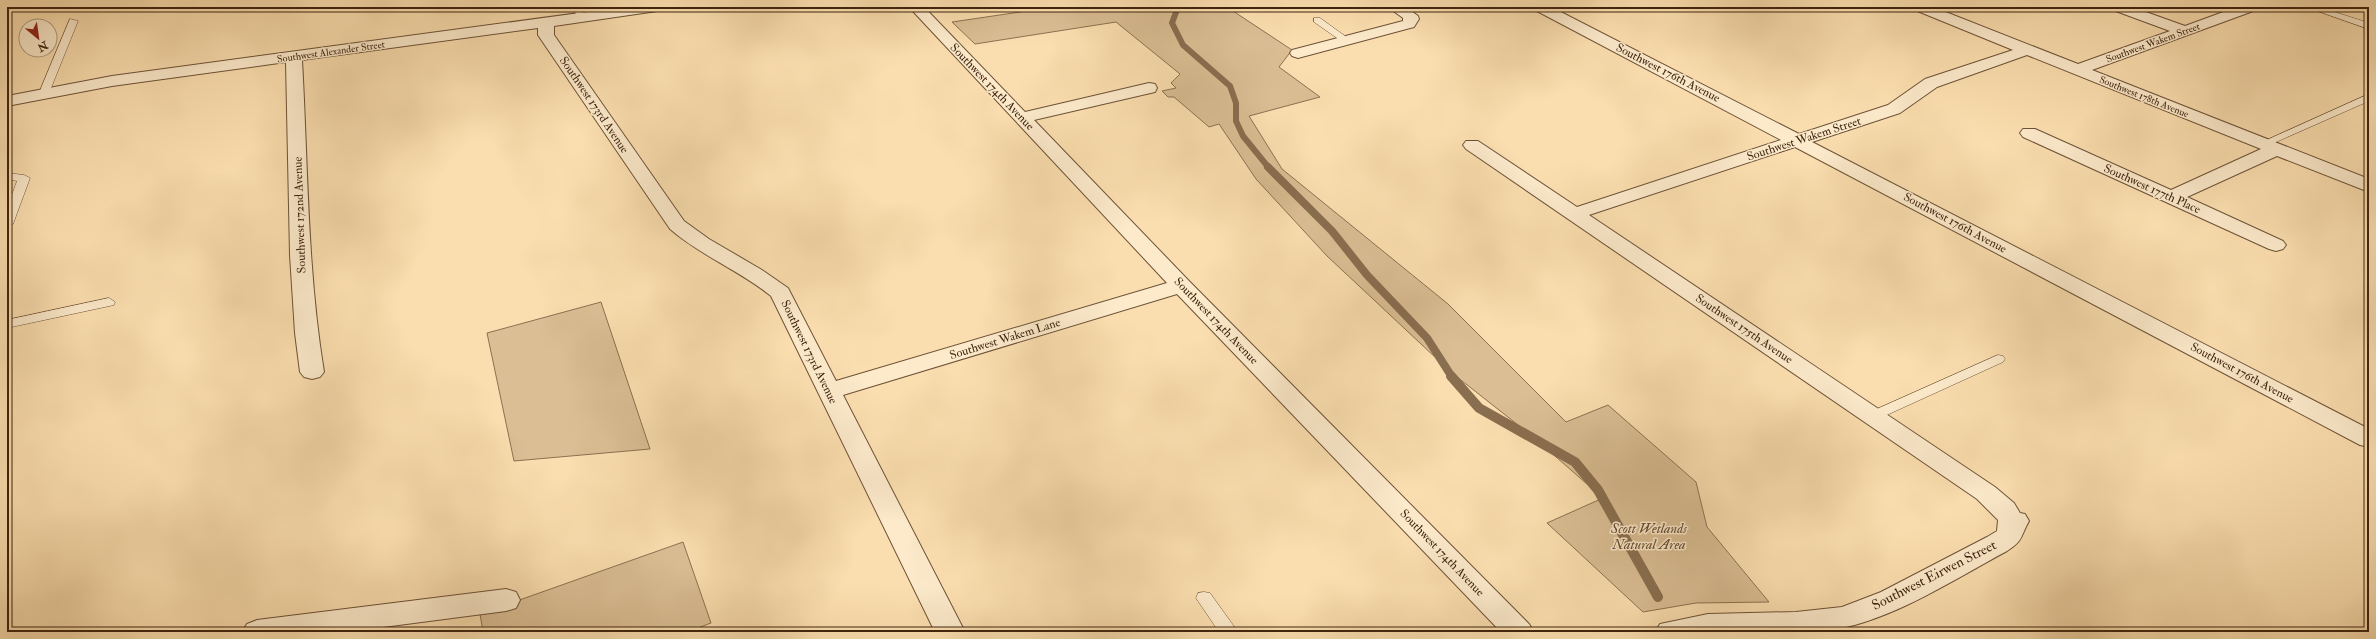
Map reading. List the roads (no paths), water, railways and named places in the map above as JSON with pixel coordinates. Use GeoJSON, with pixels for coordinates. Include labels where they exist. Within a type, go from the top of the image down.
{"type":"FeatureCollection","features":[{"type":"Feature","properties":{"kind":"street","name":"Southwest Alexander Street"},"geometry":{"type":"LineString","coordinates":[[7,101],[112,81],[546,22],[579,12],[656,7]]}},
{"type":"Feature","properties":{"kind":"street","name":"Southwest 174th Avenue"},"geometry":{"type":"LineString","coordinates":[[916,7],[1181,286],[1519,632]]}},
{"type":"Feature","properties":{"kind":"street"},"geometry":{"type":"LineString","coordinates":[[1298,53],[1409,24],[1411,19],[1410,16],[1395,7]]}},
{"type":"Feature","properties":{"kind":"street","name":"Southwest 176th Avenue"},"geometry":{"type":"LineString","coordinates":[[1540,7],[2369,439]]}},
{"type":"Feature","properties":{"kind":"street","name":"Southwest 178th Avenue"},"geometry":{"type":"LineString","coordinates":[[1920,7],[2369,186]]}},
{"type":"Feature","properties":{"kind":"street"},"geometry":{"type":"LineString","coordinates":[[2118,7],[2185,31]]}},
{"type":"Feature","properties":{"kind":"street","name":"Southwest Wakem Street"},"geometry":{"type":"LineString","coordinates":[[2077,70],[2251,7]]}},
{"type":"Feature","properties":{"kind":"street","name":"Southwest 173rd Avenue"},"geometry":{"type":"LineString","coordinates":[[546,22],[546,35],[677,225],[686,234],[755,273],[780,293],[950,632]]}},
{"type":"Feature","properties":{"kind":"street","name":"Southwest Wakem Street"},"geometry":{"type":"LineString","coordinates":[[1574,214],[1894,109],[1931,82],[2028,50]]}},
{"type":"Feature","properties":{"kind":"street","name":"Southwest 172nd Avenue"},"geometry":{"type":"LineString","coordinates":[[294,57],[300,247],[307,342],[312,372]]}},
{"type":"Feature","properties":{"kind":"street"},"geometry":{"type":"LineString","coordinates":[[1022,118],[1149,88]]}},
{"type":"Feature","properties":{"kind":"street","name":"Southwest 177th Place"},"geometry":{"type":"LineString","coordinates":[[2029,133],[2276,245]]}},
{"type":"Feature","properties":{"kind":"street","name":"Southwest 175th Avenue"},"geometry":{"type":"LineString","coordinates":[[1472,145],[1986,493],[2005,510],[2014,521]]}},
{"type":"Feature","properties":{"kind":"street"},"geometry":{"type":"LineString","coordinates":[[2170,198],[2270,147]]}},
{"type":"Feature","properties":{"kind":"street","name":"Southwest Wakem Lane"},"geometry":{"type":"LineString","coordinates":[[829,391],[1181,286]]}},
{"type":"Feature","properties":{"kind":"street","name":"Southwest Eirwen Street"},"geometry":{"type":"LineString","coordinates":[[1670,632],[1708,625],[1796,623],[1844,618],[1891,600],[2010,536],[2014,521]]}},
{"type":"Feature","properties":{"kind":"street"},"geometry":{"type":"LineString","coordinates":[[257,632],[506,600]]}},
{"type":"Feature","properties":{"kind":"lane"},"geometry":{"type":"LineString","coordinates":[[2310,7],[2369,26]]}},
{"type":"Feature","properties":{"kind":"lane"},"geometry":{"type":"LineString","coordinates":[[1317,20],[1347,41]]}},
{"type":"Feature","properties":{"kind":"lane"},"geometry":{"type":"LineString","coordinates":[[44,94],[73,21]]}},
{"type":"Feature","properties":{"kind":"lane"},"geometry":{"type":"LineString","coordinates":[[2270,147],[2369,97]]}},
{"type":"Feature","properties":{"kind":"lane"},"geometry":{"type":"LineString","coordinates":[[7,176],[24,178],[7,224]]}},
{"type":"Feature","properties":{"kind":"lane"},"geometry":{"type":"LineString","coordinates":[[7,324],[109,302]]}},
{"type":"Feature","properties":{"kind":"lane"},"geometry":{"type":"LineString","coordinates":[[1872,416],[1998,359]]}},
{"type":"Feature","properties":{"kind":"lane"},"geometry":{"type":"LineString","coordinates":[[1204,598],[1229,632]]}},
{"type":"Feature","properties":{"kind":"waterway"},"geometry":{"type":"LineString","coordinates":[[1178,7],[1172,23],[1183,45],[1230,86],[1236,103],[1236,121],[1243,136],[1269,168]]}},
{"type":"Feature","properties":{"kind":"waterway"},"geometry":{"type":"LineString","coordinates":[[1269,168],[1332,231],[1367,275],[1427,338],[1452,377]]}},
{"type":"Feature","properties":{"kind":"waterway"},"geometry":{"type":"LineString","coordinates":[[1451,376],[1479,408],[1575,462],[1598,490],[1658,597]]}},
{"type":"Feature","properties":{"kind":"park label","name":"Scott Wetlands Natural Area"},"geometry":{"type":"Point","coordinates":[1649,536]}}]}
